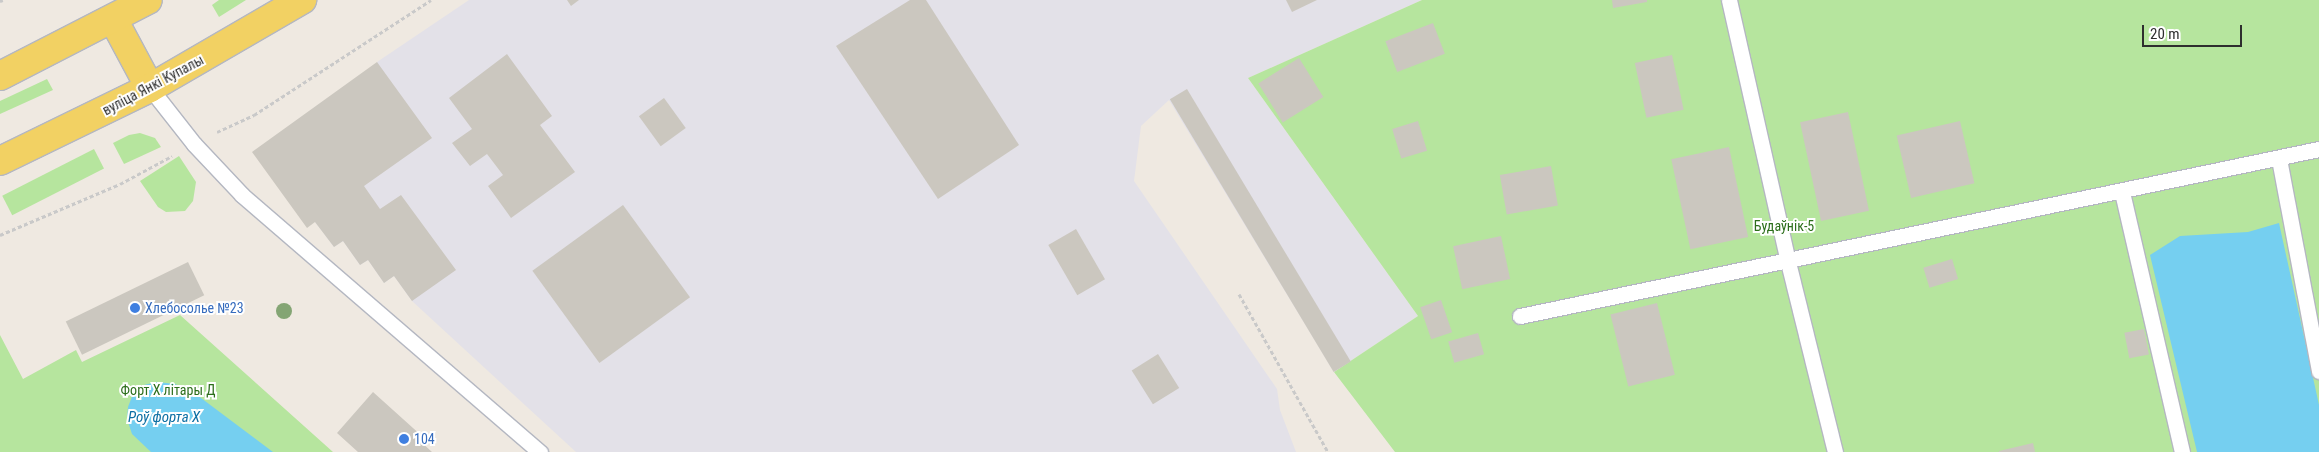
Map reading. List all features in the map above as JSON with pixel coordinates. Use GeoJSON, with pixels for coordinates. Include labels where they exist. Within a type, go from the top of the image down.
{"type":"FeatureCollection","features":[{"type":"Feature","properties":{"kind":"main road"},"geometry":{"type":"LineString","coordinates":[[0,76],[148,0]]}},
{"type":"Feature","properties":{"kind":"main road","name":"вуліца Янкі Купалы"},"geometry":{"type":"LineString","coordinates":[[0,162],[150,88],[302,0]]}},
{"type":"Feature","properties":{"kind":"main road"},"geometry":{"type":"LineString","coordinates":[[113,19],[150,88]]}},
{"type":"Feature","properties":{"kind":"lane"},"geometry":{"type":"LineString","coordinates":[[1729,0],[1788,262],[1835,452]]}},
{"type":"Feature","properties":{"kind":"lane"},"geometry":{"type":"LineString","coordinates":[[150,88],[194,144],[242,195],[540,452]]}},
{"type":"Feature","properties":{"kind":"lane"},"geometry":{"type":"LineString","coordinates":[[1520,316],[1788,262],[2319,149]]}},
{"type":"Feature","properties":{"kind":"lane"},"geometry":{"type":"LineString","coordinates":[[2279,158],[2319,371]]}},
{"type":"Feature","properties":{"kind":"lane"},"geometry":{"type":"LineString","coordinates":[[2122,192],[2182,452]]}},
{"type":"Feature","properties":{"kind":"path"},"geometry":{"type":"LineString","coordinates":[[0,235],[120,184],[194,144],[254,115],[431,0]]}},
{"type":"Feature","properties":{"kind":"path"},"geometry":{"type":"LineString","coordinates":[[1239,294],[1328,452]]}},
{"type":"Feature","properties":{"kind":"shaded area"},"geometry":{"type":"Polygon","coordinates":[[[469,0],[1422,0],[1248,78],[1418,316],[1334,372],[1169,100],[1141,126],[1134,181],[1277,389],[1280,410],[1296,452],[576,452],[412,301],[394,276],[384,283],[368,260],[360,265],[343,241],[334,247],[315,222],[377,62],[469,0]]]}},
{"type":"Feature","properties":{"kind":"green space"},"geometry":{"type":"Polygon","coordinates":[[[219,0],[246,0],[219,17],[212,5],[219,0]]]}},
{"type":"Feature","properties":{"kind":"green space","name":"Будаўнік-5"},"geometry":{"type":"Polygon","coordinates":[[[1422,0],[2319,0],[2319,452],[1395,452],[1334,372],[1418,316],[1248,78],[1422,0]]]}},
{"type":"Feature","properties":{"kind":"green space"},"geometry":{"type":"Polygon","coordinates":[[[47,79],[53,90],[0,114],[0,101],[47,79]]]}},
{"type":"Feature","properties":{"kind":"green space"},"geometry":{"type":"Polygon","coordinates":[[[140,133],[155,138],[161,147],[124,164],[113,143],[129,135],[140,133]]]}},
{"type":"Feature","properties":{"kind":"green space"},"geometry":{"type":"Polygon","coordinates":[[[94,149],[104,169],[12,215],[2,196],[94,149]]]}},
{"type":"Feature","properties":{"kind":"green space"},"geometry":{"type":"Polygon","coordinates":[[[179,156],[196,182],[193,201],[185,211],[166,212],[158,207],[140,181],[179,156]]]}},
{"type":"Feature","properties":{"kind":"green space","name":"Форт X літары Д"},"geometry":{"type":"Polygon","coordinates":[[[180,315],[333,452],[0,452],[0,335],[23,379],[76,350],[82,362],[180,315]]]}},
{"type":"Feature","properties":{"kind":"water"},"geometry":{"type":"Polygon","coordinates":[[[2279,223],[2319,405],[2319,452],[2197,452],[2150,255],[2180,236],[2248,232],[2279,223]]]}},
{"type":"Feature","properties":{"kind":"water","name":"Роў форта Х"},"geometry":{"type":"Polygon","coordinates":[[[157,382],[175,384],[193,392],[273,452],[151,452],[132,434],[127,419],[128,407],[133,394],[144,385],[157,382]]]}},
{"type":"Feature","properties":{"kind":"building"},"geometry":{"type":"Polygon","coordinates":[[[567,0],[579,0],[571,6],[567,0]]]}},
{"type":"Feature","properties":{"kind":"building"},"geometry":{"type":"Polygon","coordinates":[[[910,0],[926,0],[1019,145],[938,199],[836,46],[910,0]]]}},
{"type":"Feature","properties":{"kind":"building"},"geometry":{"type":"Polygon","coordinates":[[[1286,0],[1317,0],[1292,12],[1286,0]]]}},
{"type":"Feature","properties":{"kind":"building"},"geometry":{"type":"Polygon","coordinates":[[[1612,0],[1647,0],[1647,2],[1613,8],[1612,0]]]}},
{"type":"Feature","properties":{"kind":"building"},"geometry":{"type":"Polygon","coordinates":[[[1433,23],[1445,54],[1397,72],[1385,41],[1433,23]]]}},
{"type":"Feature","properties":{"kind":"building"},"geometry":{"type":"Polygon","coordinates":[[[507,54],[552,116],[540,125],[575,172],[511,218],[488,186],[503,175],[487,154],[470,166],[452,143],[472,129],[449,98],[507,54]]]}},
{"type":"Feature","properties":{"kind":"building"},"geometry":{"type":"Polygon","coordinates":[[[1672,55],[1684,110],[1646,118],[1635,63],[1672,55]]]}},
{"type":"Feature","properties":{"kind":"building"},"geometry":{"type":"Polygon","coordinates":[[[1299,58],[1323,97],[1283,122],[1258,83],[1299,58]]]}},
{"type":"Feature","properties":{"kind":"building"},"geometry":{"type":"Polygon","coordinates":[[[377,62],[432,138],[364,186],[380,209],[401,195],[456,270],[412,301],[394,276],[384,283],[368,260],[360,265],[343,241],[334,247],[315,222],[307,228],[252,152],[377,62]]]}},
{"type":"Feature","properties":{"kind":"building"},"geometry":{"type":"Polygon","coordinates":[[[1187,89],[1351,362],[1334,372],[1170,99],[1187,89]]]}},
{"type":"Feature","properties":{"kind":"building"},"geometry":{"type":"Polygon","coordinates":[[[664,98],[686,128],[661,146],[639,116],[664,98]]]}},
{"type":"Feature","properties":{"kind":"building"},"geometry":{"type":"Polygon","coordinates":[[[1848,112],[1869,211],[1821,221],[1800,122],[1848,112]]]}},
{"type":"Feature","properties":{"kind":"building"},"geometry":{"type":"Polygon","coordinates":[[[1418,121],[1427,151],[1401,159],[1392,129],[1418,121]]]}},
{"type":"Feature","properties":{"kind":"building"},"geometry":{"type":"Polygon","coordinates":[[[1960,121],[1974,183],[1911,198],[1897,136],[1960,121]]]}},
{"type":"Feature","properties":{"kind":"building"},"geometry":{"type":"Polygon","coordinates":[[[1729,147],[1748,237],[1690,249],[1671,159],[1729,147]]]}},
{"type":"Feature","properties":{"kind":"building"},"geometry":{"type":"Polygon","coordinates":[[[1551,166],[1558,205],[1507,214],[1500,175],[1551,166]]]}},
{"type":"Feature","properties":{"kind":"building"},"geometry":{"type":"Polygon","coordinates":[[[623,205],[690,297],[599,363],[532,271],[623,205]]]}},
{"type":"Feature","properties":{"kind":"building"},"geometry":{"type":"Polygon","coordinates":[[[1076,229],[1105,279],[1077,295],[1048,245],[1076,229]]]}},
{"type":"Feature","properties":{"kind":"building"},"geometry":{"type":"Polygon","coordinates":[[[1501,236],[1510,279],[1462,289],[1453,246],[1501,236]]]}},
{"type":"Feature","properties":{"kind":"building"},"geometry":{"type":"Polygon","coordinates":[[[1952,259],[1958,279],[1929,288],[1923,268],[1952,259]]]}},
{"type":"Feature","properties":{"kind":"building","name":"Хлебосолье №23"},"geometry":{"type":"Polygon","coordinates":[[[188,262],[204,295],[82,355],[66,322],[188,262]]]}},
{"type":"Feature","properties":{"kind":"building"},"geometry":{"type":"Polygon","coordinates":[[[1441,300],[1452,332],[1431,339],[1420,307],[1441,300]]]}},
{"type":"Feature","properties":{"kind":"building"},"geometry":{"type":"Polygon","coordinates":[[[1657,303],[1675,375],[1628,386],[1610,315],[1657,303]]]}},
{"type":"Feature","properties":{"kind":"building"},"geometry":{"type":"Polygon","coordinates":[[[2144,329],[2149,355],[2129,358],[2124,333],[2144,329]]]}},
{"type":"Feature","properties":{"kind":"building"},"geometry":{"type":"Polygon","coordinates":[[[1478,333],[1484,354],[1454,363],[1448,342],[1478,333]]]}},
{"type":"Feature","properties":{"kind":"building"},"geometry":{"type":"Polygon","coordinates":[[[1158,354],[1179,388],[1153,404],[1132,370],[1158,354]]]}},
{"type":"Feature","properties":{"kind":"building"},"geometry":{"type":"Polygon","coordinates":[[[373,392],[423,437],[420,441],[432,452],[358,452],[337,433],[373,392]]]}},
{"type":"Feature","properties":{"kind":"building"},"geometry":{"type":"Polygon","coordinates":[[[2033,443],[2035,452],[1999,452],[1999,451],[2033,443]]]}},
{"type":"Feature","properties":{"kind":"place","name":"Хлебосолье №23"},"geometry":{"type":"Point","coordinates":[135,308]}},
{"type":"Feature","properties":{"kind":"place","name":"104"},"geometry":{"type":"Point","coordinates":[404,439]}}]}
